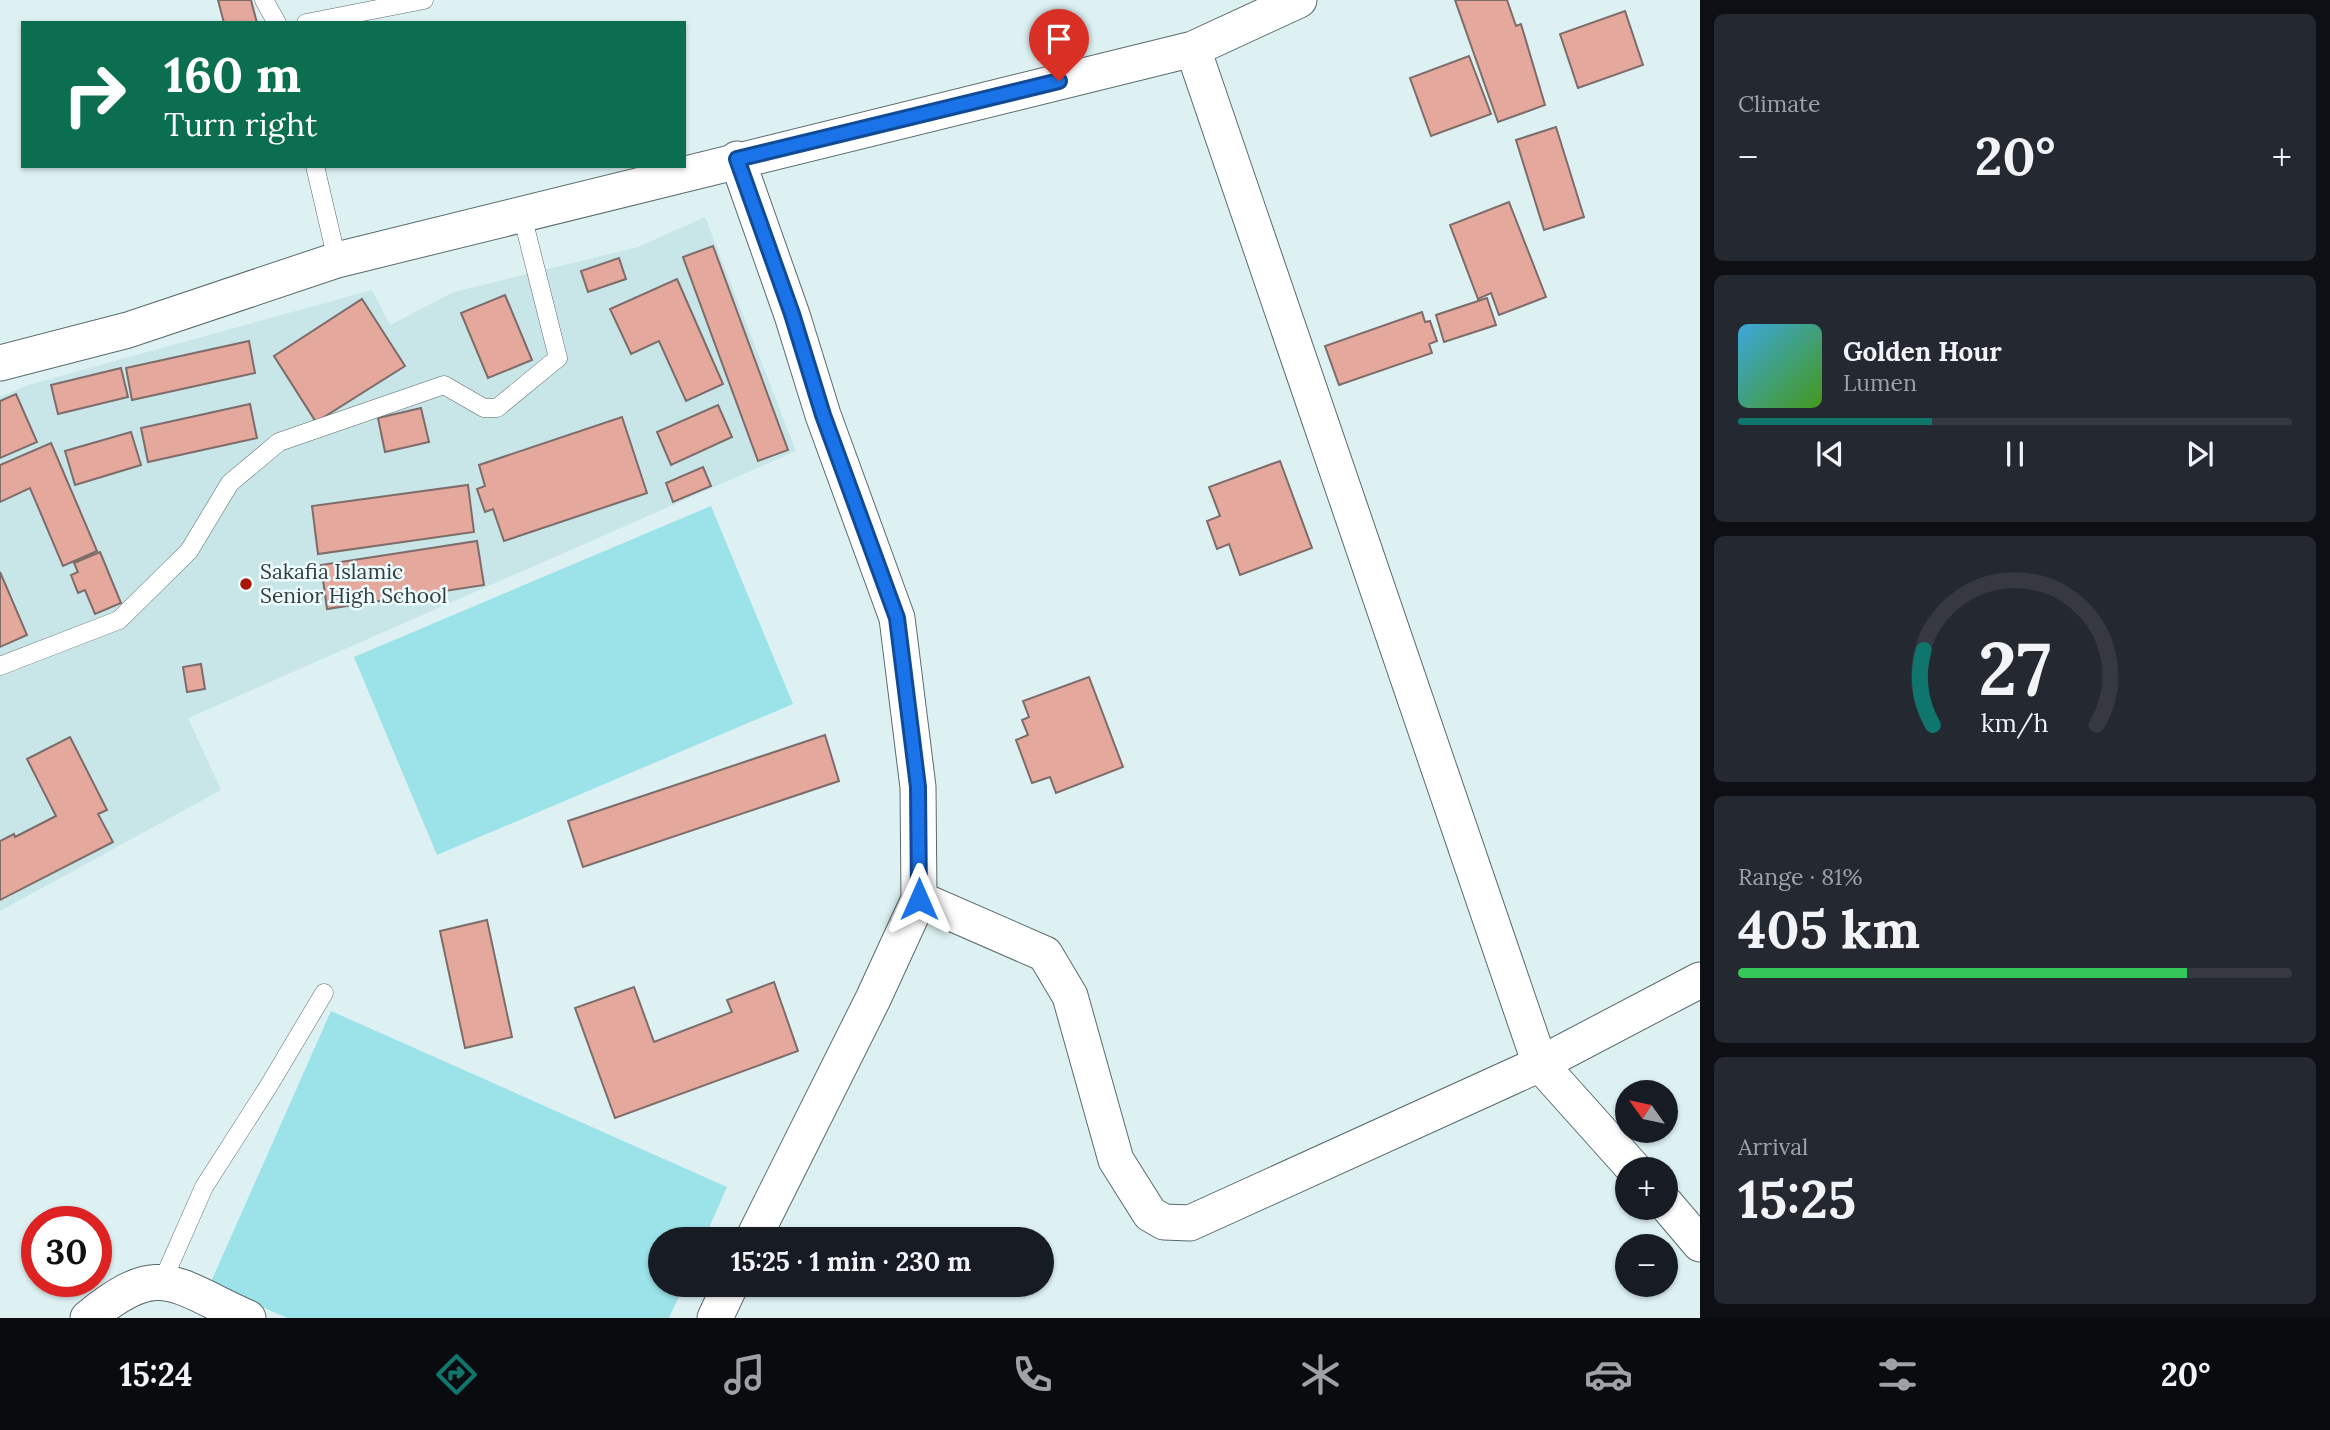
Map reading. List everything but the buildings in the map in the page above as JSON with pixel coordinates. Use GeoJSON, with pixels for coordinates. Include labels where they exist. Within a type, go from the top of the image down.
{"type":"FeatureCollection","features":[{"type":"Feature","properties":{"kind":"street"},"geometry":{"type":"LineString","coordinates":[[0,363],[128,330],[337,260],[737,159],[1193,49],[1299,0]]}},
{"type":"Feature","properties":{"kind":"street"},"geometry":{"type":"LineString","coordinates":[[1193,49],[1540,1064],[1623,1157]]}},
{"type":"Feature","properties":{"kind":"street"},"geometry":{"type":"LineString","coordinates":[[737,159],[792,314],[823,415],[897,618],[918,787],[919,899],[873,999],[759,1227]]}},
{"type":"Feature","properties":{"kind":"street"},"geometry":{"type":"LineString","coordinates":[[919,899],[1045,954],[1070,996],[1116,1160],[1150,1213],[1164,1222],[1189,1223],[1540,1064],[1700,979]]}},
{"type":"Feature","properties":{"kind":"street"},"geometry":{"type":"LineString","coordinates":[[1678,1218],[1700,1244]]}},
{"type":"Feature","properties":{"kind":"street"},"geometry":{"type":"LineString","coordinates":[[88,1318],[117,1294],[142,1282],[163,1280],[248,1318]]}},
{"type":"Feature","properties":{"kind":"street"},"geometry":{"type":"LineString","coordinates":[[715,1318],[725,1297]]}},
{"type":"Feature","properties":{"kind":"lane"},"geometry":{"type":"LineString","coordinates":[[264,0],[276,21]]}},
{"type":"Feature","properties":{"kind":"lane"},"geometry":{"type":"LineString","coordinates":[[316,21],[424,0]]}},
{"type":"Feature","properties":{"kind":"lane"},"geometry":{"type":"LineString","coordinates":[[314,168],[337,260]]}},
{"type":"Feature","properties":{"kind":"lane"},"geometry":{"type":"LineString","coordinates":[[0,666],[119,620],[189,551],[230,484],[279,442],[444,385],[484,408],[497,408],[558,358],[522,215]]}},
{"type":"Feature","properties":{"kind":"lane"},"geometry":{"type":"LineString","coordinates":[[163,1280],[204,1187],[324,993]]}},
{"type":"Feature","properties":{"kind":"shaded area","name":"Sakafia Islamic Senior High School"},"geometry":{"type":"Polygon","coordinates":[[[705,217],[796,451],[188,718],[221,790],[0,911],[0,397],[28,385],[372,290],[390,325],[454,292],[638,247],[705,217]]]}},
{"type":"Feature","properties":{"kind":"shaded area"},"geometry":{"type":"Polygon","coordinates":[[[711,506],[793,704],[437,855],[354,657],[711,506]]]}},
{"type":"Feature","properties":{"kind":"shaded area"},"geometry":{"type":"Polygon","coordinates":[[[331,1011],[727,1187],[709,1227],[648,1227],[648,1297],[679,1297],[669,1318],[287,1318],[210,1284],[331,1011]]]}},
{"type":"Feature","properties":{"kind":"place","name":"Sakafia Islamic Senior High School"},"geometry":{"type":"Point","coordinates":[246,584]}},
{"type":"Feature","properties":{"kind":"route"},"geometry":{"type":"LineString","coordinates":[[919,899],[918,787],[897,618],[823,415],[792,314],[737,159],[1059,81]]}}]}
